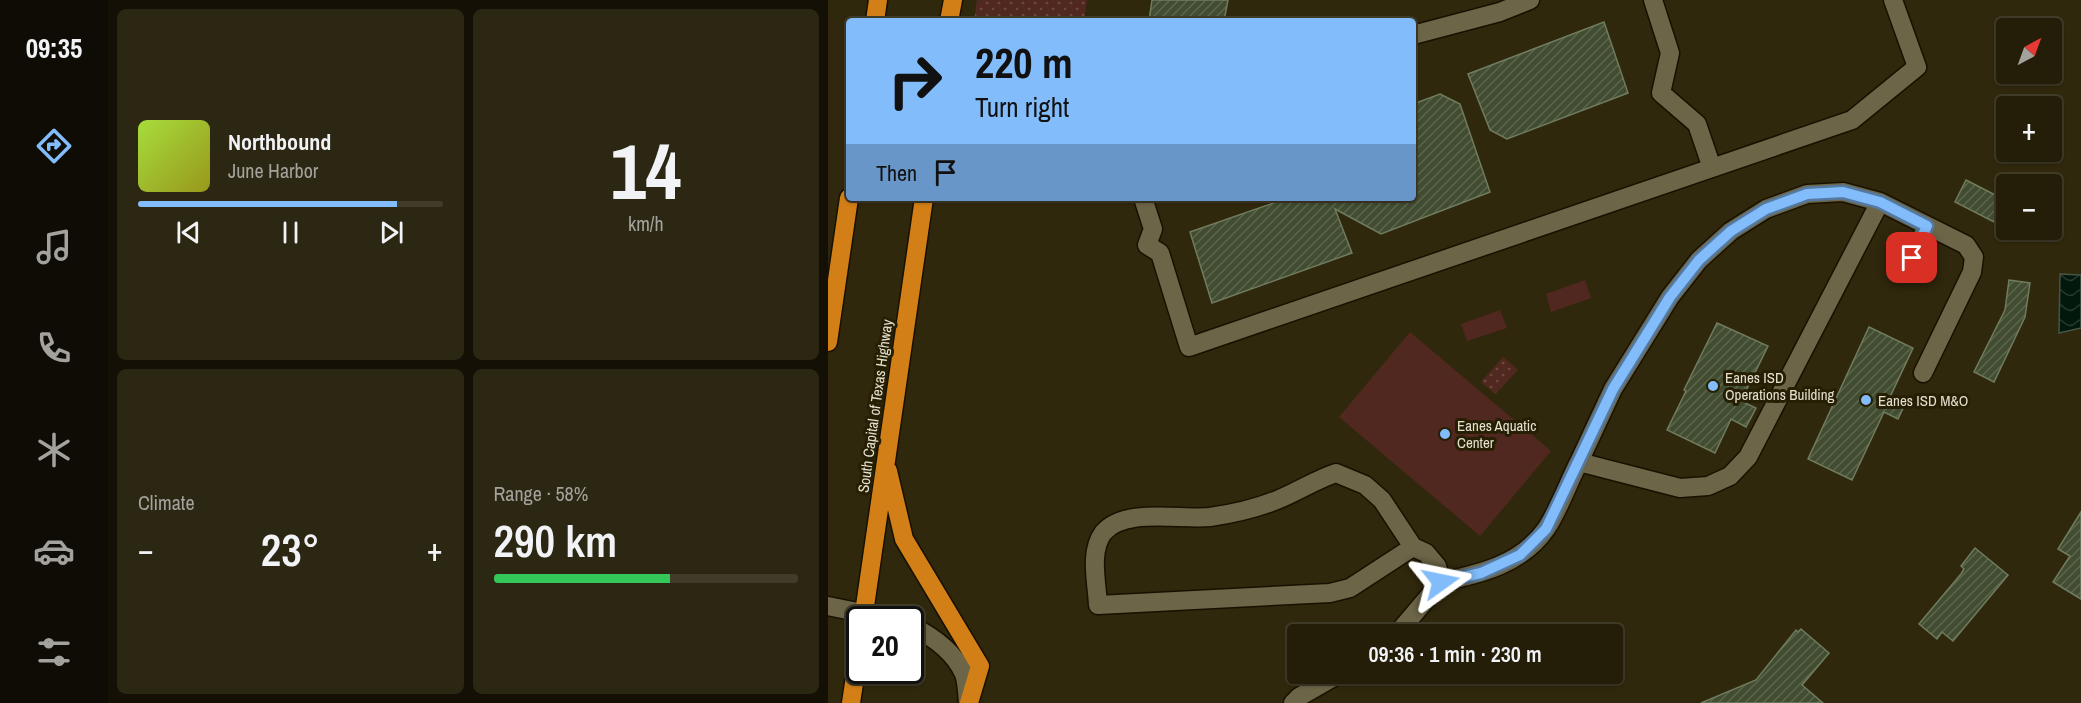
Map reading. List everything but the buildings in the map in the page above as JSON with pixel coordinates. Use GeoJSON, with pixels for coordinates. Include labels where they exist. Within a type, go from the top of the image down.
{"type":"FeatureCollection","features":[{"type":"Feature","properties":{"kind":"highway"},"geometry":{"type":"LineString","coordinates":[[875,18],[878,0]]}},
{"type":"Feature","properties":{"kind":"highway"},"geometry":{"type":"LineString","coordinates":[[950,18],[952,0]]}},
{"type":"Feature","properties":{"kind":"highway"},"geometry":{"type":"LineString","coordinates":[[828,342],[849,201]]}},
{"type":"Feature","properties":{"kind":"highway","name":"South Capital of Texas Highway"},"geometry":{"type":"LineString","coordinates":[[864,606],[924,201]]}},
{"type":"Feature","properties":{"kind":"highway"},"geometry":{"type":"LineString","coordinates":[[885,460],[904,539],[980,666],[968,703]]}},
{"type":"Feature","properties":{"kind":"highway"},"geometry":{"type":"LineString","coordinates":[[851,703],[854,684]]}},
{"type":"Feature","properties":{"kind":"street"},"geometry":{"type":"LineString","coordinates":[[1416,34],[1500,12],[1530,0]]}},
{"type":"Feature","properties":{"kind":"street"},"geometry":{"type":"LineString","coordinates":[[1653,0],[1670,53],[1662,93],[1697,124],[1712,168]]}},
{"type":"Feature","properties":{"kind":"street"},"geometry":{"type":"LineString","coordinates":[[1144,201],[1152,229],[1148,245],[1160,253],[1189,347],[1852,120],[1917,67],[1893,0]]}},
{"type":"Feature","properties":{"kind":"street"},"geometry":{"type":"LineString","coordinates":[[1405,624],[1441,582],[1481,573],[1520,555],[1546,529],[1613,389],[1670,297],[1699,260],[1731,231],[1766,209],[1807,194],[1843,192],[1880,202],[1966,245],[1974,257],[1972,272],[1923,373]]}},
{"type":"Feature","properties":{"kind":"street"},"geometry":{"type":"LineString","coordinates":[[1579,462],[1680,488],[1708,486],[1730,476],[1749,456],[1880,202]]}},
{"type":"Feature","properties":{"kind":"street"},"geometry":{"type":"LineString","coordinates":[[1912,258],[1927,226]]}},
{"type":"Feature","properties":{"kind":"street"},"geometry":{"type":"LineString","coordinates":[[1413,547],[1350,588],[1330,593],[1098,605],[1095,554],[1102,535],[1113,524],[1149,516],[1209,517],[1241,510],[1276,500],[1336,473],[1365,485],[1382,501],[1413,547],[1426,554],[1437,566],[1441,582]]}},
{"type":"Feature","properties":{"kind":"street"},"geometry":{"type":"LineString","coordinates":[[828,606],[846,611]]}},
{"type":"Feature","properties":{"kind":"street"},"geometry":{"type":"LineString","coordinates":[[924,631],[950,653],[965,675],[968,703]]}},
{"type":"Feature","properties":{"kind":"street"},"geometry":{"type":"LineString","coordinates":[[1293,703],[1322,684]]}},
{"type":"Feature","properties":{"kind":"shaded area"},"geometry":{"type":"Polygon","coordinates":[[[977,0],[1087,0],[1084,18],[974,18],[977,0]]]}},
{"type":"Feature","properties":{"kind":"shaded area"},"geometry":{"type":"Polygon","coordinates":[[[1585,280],[1591,298],[1551,312],[1546,294],[1585,280]]]}},
{"type":"Feature","properties":{"kind":"shaded area"},"geometry":{"type":"Polygon","coordinates":[[[1500,310],[1507,328],[1467,341],[1461,324],[1500,310]]]}},
{"type":"Feature","properties":{"kind":"shaded area","name":"Eanes Aquatic Center"},"geometry":{"type":"Polygon","coordinates":[[[1410,332],[1551,451],[1480,536],[1339,417],[1410,332]]]}},
{"type":"Feature","properties":{"kind":"shaded area"},"geometry":{"type":"Polygon","coordinates":[[[1503,357],[1518,370],[1495,394],[1481,382],[1503,357]]]}},
{"type":"Feature","properties":{"kind":"water"},"geometry":{"type":"Polygon","coordinates":[[[2060,274],[2081,275],[2081,328],[2059,333],[2060,274]]]}},
{"type":"Feature","properties":{"kind":"place","name":"Eanes ISD Operations Building"},"geometry":{"type":"Point","coordinates":[1713,386]}},
{"type":"Feature","properties":{"kind":"place","name":"Eanes ISD M&O"},"geometry":{"type":"Point","coordinates":[1866,400]}},
{"type":"Feature","properties":{"kind":"place","name":"Eanes Aquatic Center"},"geometry":{"type":"Point","coordinates":[1445,434]}},
{"type":"Feature","properties":{"kind":"route"},"geometry":{"type":"LineString","coordinates":[[1441,582],[1481,573],[1520,555],[1546,529],[1613,389],[1670,297],[1699,260],[1731,231],[1766,209],[1807,194],[1843,192],[1880,202],[1927,226],[1912,258]]}}]}
